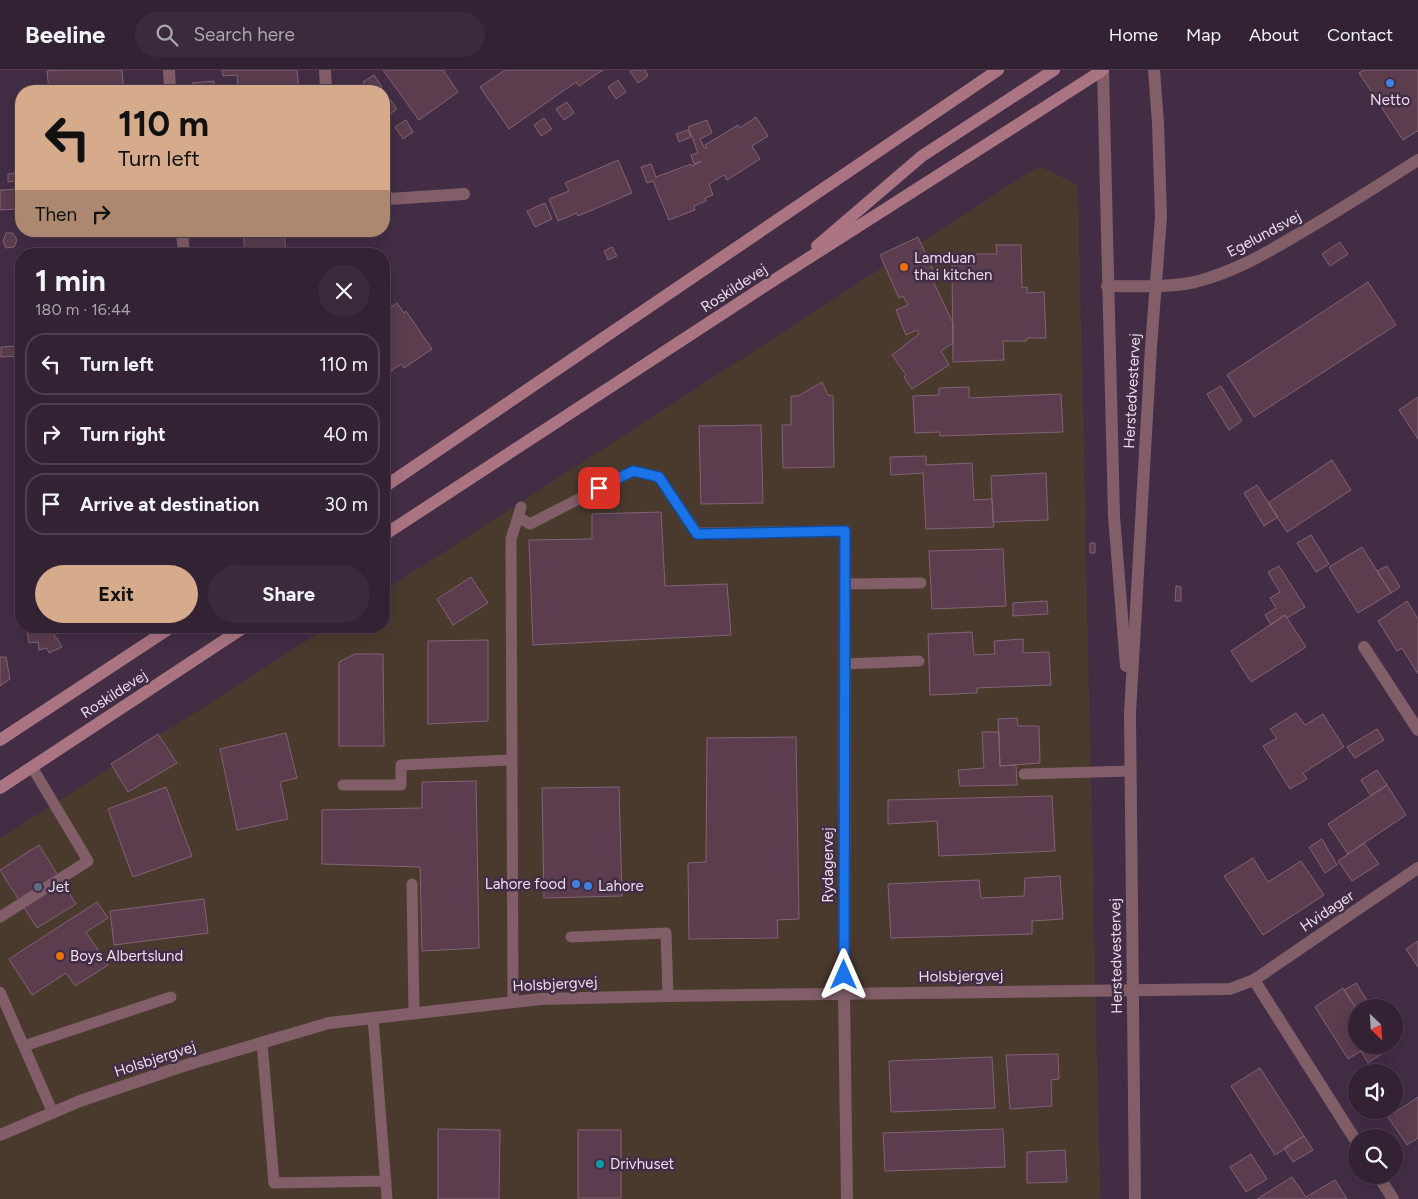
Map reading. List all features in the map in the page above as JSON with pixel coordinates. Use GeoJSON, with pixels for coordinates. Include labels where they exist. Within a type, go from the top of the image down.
{"type":"FeatureCollection","features":[{"type":"Feature","properties":{"kind":"main road","name":"Roskildevej"},"geometry":{"type":"LineString","coordinates":[[390,483],[998,70]]}},
{"type":"Feature","properties":{"kind":"main road"},"geometry":{"type":"LineString","coordinates":[[781,276],[922,156],[1054,70]]}},
{"type":"Feature","properties":{"kind":"main road","name":"Roskildevej"},"geometry":{"type":"LineString","coordinates":[[390,531],[781,276],[1103,70]]}},
{"type":"Feature","properties":{"kind":"main road","name":"Roskildevej"},"geometry":{"type":"LineString","coordinates":[[0,740],[162,633]]}},
{"type":"Feature","properties":{"kind":"main road","name":"Roskildevej"},"geometry":{"type":"LineString","coordinates":[[0,788],[235,633]]}},
{"type":"Feature","properties":{"kind":"street"},"geometry":{"type":"LineString","coordinates":[[169,70],[170,85]]}},
{"type":"Feature","properties":{"kind":"street"},"geometry":{"type":"LineString","coordinates":[[325,70],[326,85]]}},
{"type":"Feature","properties":{"kind":"street","name":"Herstedvestervej"},"geometry":{"type":"LineString","coordinates":[[1103,70],[1114,516],[1130,714]]}},
{"type":"Feature","properties":{"kind":"street","name":"Herstedvestervej"},"geometry":{"type":"LineString","coordinates":[[1135,1199],[1130,714],[1155,286],[1161,217],[1154,70]]}},
{"type":"Feature","properties":{"kind":"street","name":"Egelundsvej"},"geometry":{"type":"LineString","coordinates":[[1107,286],[1155,286],[1194,282],[1224,273],[1252,261],[1321,221],[1418,160]]}},
{"type":"Feature","properties":{"kind":"street"},"geometry":{"type":"LineString","coordinates":[[390,199],[464,194]]}},
{"type":"Feature","properties":{"kind":"street","name":"Rydagervej"},"geometry":{"type":"LineString","coordinates":[[845,531],[844,995],[848,1199]]}},
{"type":"Feature","properties":{"kind":"street"},"geometry":{"type":"LineString","coordinates":[[1364,647],[1418,730]]}},
{"type":"Feature","properties":{"kind":"street","name":"Hvidager"},"geometry":{"type":"LineString","coordinates":[[1133,990],[1230,989],[1254,980],[1418,868]]}},
{"type":"Feature","properties":{"kind":"street"},"geometry":{"type":"LineString","coordinates":[[1254,980],[1348,1129]]}},
{"type":"Feature","properties":{"kind":"street","name":"Holsbjergvej"},"geometry":{"type":"LineString","coordinates":[[0,1136],[80,1101],[183,1066],[329,1023],[541,999],[1133,990]]}},
{"type":"Feature","properties":{"kind":"street"},"geometry":{"type":"LineString","coordinates":[[1384,1184],[1393,1199]]}},
{"type":"Feature","properties":{"kind":"lane"},"geometry":{"type":"LineString","coordinates":[[513,1002],[511,539],[520,512],[530,524],[633,471],[659,477],[697,534],[845,531]]}},
{"type":"Feature","properties":{"kind":"lane"},"geometry":{"type":"LineString","coordinates":[[845,584],[921,583]]}},
{"type":"Feature","properties":{"kind":"lane"},"geometry":{"type":"LineString","coordinates":[[844,664],[919,661]]}},
{"type":"Feature","properties":{"kind":"lane"},"geometry":{"type":"LineString","coordinates":[[343,785],[401,785],[402,765],[512,760]]}},
{"type":"Feature","properties":{"kind":"lane"},"geometry":{"type":"LineString","coordinates":[[0,917],[88,861],[32,767]]}},
{"type":"Feature","properties":{"kind":"lane"},"geometry":{"type":"LineString","coordinates":[[1024,774],[1130,771]]}},
{"type":"Feature","properties":{"kind":"lane"},"geometry":{"type":"LineString","coordinates":[[412,884],[414,1014]]}},
{"type":"Feature","properties":{"kind":"lane"},"geometry":{"type":"LineString","coordinates":[[571,937],[666,933],[668,996]]}},
{"type":"Feature","properties":{"kind":"lane"},"geometry":{"type":"LineString","coordinates":[[0,992],[53,1113]]}},
{"type":"Feature","properties":{"kind":"lane"},"geometry":{"type":"LineString","coordinates":[[24,1046],[171,997]]}},
{"type":"Feature","properties":{"kind":"lane"},"geometry":{"type":"LineString","coordinates":[[373,1018],[387,1199]]}},
{"type":"Feature","properties":{"kind":"lane"},"geometry":{"type":"LineString","coordinates":[[262,1043],[274,1183],[386,1181]]}},
{"type":"Feature","properties":{"kind":"shaded area"},"geometry":{"type":"Polygon","coordinates":[[[1039,166],[1078,185],[1100,1199],[0,1199],[0,839],[318,633],[390,633],[390,587],[1039,166]]]}},
{"type":"Feature","properties":{"kind":"building"},"geometry":{"type":"Polygon","coordinates":[[[122,70],[123,85],[48,85],[47,71],[122,70]]]}},
{"type":"Feature","properties":{"kind":"building"},"geometry":{"type":"Polygon","coordinates":[[[222,70],[297,70],[298,85],[238,85],[237,75],[223,76],[222,70]]]}},
{"type":"Feature","properties":{"kind":"building"},"geometry":{"type":"Polygon","coordinates":[[[383,70],[443,70],[458,92],[419,120],[383,70]]]}},
{"type":"Feature","properties":{"kind":"building"},"geometry":{"type":"Polygon","coordinates":[[[505,70],[603,70],[579,86],[576,82],[509,129],[480,87],[505,70]]]}},
{"type":"Feature","properties":{"kind":"building"},"geometry":{"type":"Polygon","coordinates":[[[645,70],[648,76],[638,83],[630,71],[645,70]]]}},
{"type":"Feature","properties":{"kind":"building"},"geometry":{"type":"Polygon","coordinates":[[[1364,70],[1418,70],[1418,132],[1403,140],[1359,73],[1364,70]]]}},
{"type":"Feature","properties":{"kind":"building"},"geometry":{"type":"Polygon","coordinates":[[[374,75],[381,85],[365,85],[363,82],[374,75]]]}},
{"type":"Feature","properties":{"kind":"building"},"geometry":{"type":"Polygon","coordinates":[[[618,80],[626,92],[616,99],[608,87],[618,80]]]}},
{"type":"Feature","properties":{"kind":"building"},"geometry":{"type":"Polygon","coordinates":[[[214,81],[214,85],[192,85],[192,83],[214,81]]]}},
{"type":"Feature","properties":{"kind":"building"},"geometry":{"type":"Polygon","coordinates":[[[390,99],[397,109],[390,114],[390,99]]]}},
{"type":"Feature","properties":{"kind":"building"},"geometry":{"type":"Polygon","coordinates":[[[567,102],[574,113],[564,120],[556,109],[567,102]]]}},
{"type":"Feature","properties":{"kind":"building"},"geometry":{"type":"Polygon","coordinates":[[[756,117],[768,136],[752,146],[760,159],[727,180],[724,175],[709,184],[713,195],[705,198],[706,201],[694,206],[695,210],[669,220],[653,181],[647,183],[641,167],[651,164],[656,177],[691,164],[692,166],[701,161],[694,164],[691,155],[698,153],[688,127],[707,120],[712,133],[700,139],[705,149],[707,148],[705,145],[738,125],[740,128],[756,117]]]}},
{"type":"Feature","properties":{"kind":"building"},"geometry":{"type":"Polygon","coordinates":[[[544,118],[552,129],[541,136],[534,125],[544,118]]]}},
{"type":"Feature","properties":{"kind":"building"},"geometry":{"type":"Polygon","coordinates":[[[406,120],[413,132],[403,139],[395,127],[406,120]]]}},
{"type":"Feature","properties":{"kind":"building"},"geometry":{"type":"Polygon","coordinates":[[[688,130],[691,137],[679,142],[676,134],[688,130]]]}},
{"type":"Feature","properties":{"kind":"building"},"geometry":{"type":"Polygon","coordinates":[[[618,160],[632,193],[578,216],[577,213],[558,221],[549,199],[569,191],[565,183],[618,160]]]}},
{"type":"Feature","properties":{"kind":"building"},"geometry":{"type":"Polygon","coordinates":[[[14,173],[15,181],[8,182],[8,174],[14,173]]]}},
{"type":"Feature","properties":{"kind":"building"},"geometry":{"type":"Polygon","coordinates":[[[15,189],[15,209],[0,210],[0,190],[15,189]]]}},
{"type":"Feature","properties":{"kind":"building"},"geometry":{"type":"Polygon","coordinates":[[[545,203],[552,219],[535,227],[527,211],[545,203]]]}},
{"type":"Feature","properties":{"kind":"building"},"geometry":{"type":"Polygon","coordinates":[[[6,233],[13,233],[17,240],[14,247],[6,248],[3,241],[6,233]]]}},
{"type":"Feature","properties":{"kind":"building"},"geometry":{"type":"Polygon","coordinates":[[[244,237],[285,237],[286,248],[244,248],[244,237]]]}},
{"type":"Feature","properties":{"kind":"building"},"geometry":{"type":"Polygon","coordinates":[[[918,237],[937,279],[933,281],[953,323],[953,343],[941,351],[949,365],[912,389],[904,377],[906,375],[892,355],[919,334],[917,330],[906,335],[896,310],[908,305],[903,296],[899,298],[880,255],[918,237]]]}},
{"type":"Feature","properties":{"kind":"building"},"geometry":{"type":"Polygon","coordinates":[[[1340,242],[1348,254],[1330,266],[1322,254],[1340,242]]]}},
{"type":"Feature","properties":{"kind":"building"},"geometry":{"type":"Polygon","coordinates":[[[996,245],[1021,245],[1022,288],[1027,287],[1027,293],[1044,292],[1046,338],[1027,338],[1026,341],[1003,341],[1004,360],[953,362],[952,265],[976,265],[976,254],[997,254],[996,245]]]}},
{"type":"Feature","properties":{"kind":"building"},"geometry":{"type":"Polygon","coordinates":[[[612,247],[617,256],[608,260],[604,251],[612,247]]]}},
{"type":"Feature","properties":{"kind":"building"},"geometry":{"type":"Polygon","coordinates":[[[1368,282],[1396,325],[1254,417],[1227,375],[1368,282]]]}},
{"type":"Feature","properties":{"kind":"building"},"geometry":{"type":"Polygon","coordinates":[[[397,303],[404,313],[406,311],[432,349],[404,368],[401,364],[390,372],[390,308],[397,303]]]}},
{"type":"Feature","properties":{"kind":"building"},"geometry":{"type":"Polygon","coordinates":[[[15,346],[15,356],[1,357],[1,347],[15,346]]]}},
{"type":"Feature","properties":{"kind":"building"},"geometry":{"type":"Polygon","coordinates":[[[822,382],[828,395],[833,396],[834,467],[783,468],[782,425],[791,425],[791,396],[798,396],[822,382]]]}},
{"type":"Feature","properties":{"kind":"building"},"geometry":{"type":"Polygon","coordinates":[[[1221,386],[1242,421],[1229,430],[1207,394],[1221,386]]]}},
{"type":"Feature","properties":{"kind":"building"},"geometry":{"type":"Polygon","coordinates":[[[969,387],[969,398],[1061,394],[1063,432],[940,436],[940,432],[915,433],[913,396],[939,395],[939,388],[969,387]]]}},
{"type":"Feature","properties":{"kind":"building"},"geometry":{"type":"Polygon","coordinates":[[[1418,397],[1418,439],[1399,410],[1418,397]]]}},
{"type":"Feature","properties":{"kind":"building"},"geometry":{"type":"Polygon","coordinates":[[[761,425],[763,503],[701,504],[699,426],[761,425]]]}},
{"type":"Feature","properties":{"kind":"building"},"geometry":{"type":"Polygon","coordinates":[[[926,456],[926,465],[972,463],[974,500],[992,499],[994,527],[926,529],[923,473],[891,475],[890,457],[926,456]]]}},
{"type":"Feature","properties":{"kind":"building"},"geometry":{"type":"Polygon","coordinates":[[[1332,460],[1351,490],[1287,532],[1268,503],[1332,460]]]}},
{"type":"Feature","properties":{"kind":"building"},"geometry":{"type":"Polygon","coordinates":[[[1046,473],[1048,520],[993,522],[991,476],[1046,473]]]}},
{"type":"Feature","properties":{"kind":"building"},"geometry":{"type":"Polygon","coordinates":[[[1257,485],[1278,517],[1264,526],[1244,493],[1257,485]]]}},
{"type":"Feature","properties":{"kind":"building"},"geometry":{"type":"Polygon","coordinates":[[[661,512],[665,586],[727,584],[731,635],[533,645],[529,540],[592,539],[592,514],[661,512]]]}},
{"type":"Feature","properties":{"kind":"building"},"geometry":{"type":"Polygon","coordinates":[[[1311,535],[1329,564],[1316,572],[1297,543],[1311,535]]]}},
{"type":"Feature","properties":{"kind":"building"},"geometry":{"type":"Polygon","coordinates":[[[1090,543],[1095,543],[1095,553],[1090,553],[1090,543]]]}},
{"type":"Feature","properties":{"kind":"building"},"geometry":{"type":"Polygon","coordinates":[[[1362,547],[1391,593],[1358,613],[1329,567],[1362,547]]]}},
{"type":"Feature","properties":{"kind":"building"},"geometry":{"type":"Polygon","coordinates":[[[1003,549],[1006,606],[932,609],[929,551],[1003,549]]]}},
{"type":"Feature","properties":{"kind":"building"},"geometry":{"type":"Polygon","coordinates":[[[1279,566],[1305,607],[1287,618],[1285,615],[1271,625],[1265,615],[1276,608],[1270,598],[1280,592],[1268,572],[1279,566]]]}},
{"type":"Feature","properties":{"kind":"building"},"geometry":{"type":"Polygon","coordinates":[[[1387,566],[1400,587],[1391,593],[1377,571],[1387,566]]]}},
{"type":"Feature","properties":{"kind":"building"},"geometry":{"type":"Polygon","coordinates":[[[471,577],[488,603],[453,625],[437,599],[471,577]]]}},
{"type":"Feature","properties":{"kind":"building"},"geometry":{"type":"Polygon","coordinates":[[[1176,586],[1181,587],[1181,601],[1175,601],[1176,586]]]}},
{"type":"Feature","properties":{"kind":"building"},"geometry":{"type":"Polygon","coordinates":[[[1047,601],[1048,614],[1013,616],[1013,603],[1047,601]]]}},
{"type":"Feature","properties":{"kind":"building"},"geometry":{"type":"Polygon","coordinates":[[[1407,601],[1418,619],[1418,674],[1402,648],[1397,651],[1378,621],[1407,601]]]}},
{"type":"Feature","properties":{"kind":"building"},"geometry":{"type":"Polygon","coordinates":[[[1285,615],[1306,647],[1251,682],[1231,651],[1285,615]]]}},
{"type":"Feature","properties":{"kind":"building"},"geometry":{"type":"Polygon","coordinates":[[[972,632],[974,655],[995,654],[994,641],[1023,639],[1023,653],[1049,652],[1051,685],[977,688],[977,693],[930,695],[928,634],[972,632]]]}},
{"type":"Feature","properties":{"kind":"building"},"geometry":{"type":"Polygon","coordinates":[[[27,633],[54,633],[55,638],[57,638],[62,647],[49,653],[47,648],[39,650],[38,642],[29,643],[27,633]]]}},
{"type":"Feature","properties":{"kind":"building"},"geometry":{"type":"Polygon","coordinates":[[[488,640],[488,721],[428,724],[428,641],[488,640]]]}},
{"type":"Feature","properties":{"kind":"building"},"geometry":{"type":"Polygon","coordinates":[[[355,654],[383,654],[384,746],[339,746],[339,662],[355,654]]]}},
{"type":"Feature","properties":{"kind":"building"},"geometry":{"type":"Polygon","coordinates":[[[0,657],[6,657],[10,679],[0,686],[0,657]]]}},
{"type":"Feature","properties":{"kind":"building"},"geometry":{"type":"Polygon","coordinates":[[[1296,713],[1305,725],[1323,714],[1344,747],[1303,773],[1307,779],[1290,789],[1263,746],[1277,738],[1270,729],[1296,713]]]}},
{"type":"Feature","properties":{"kind":"building"},"geometry":{"type":"Polygon","coordinates":[[[1017,718],[1018,726],[1039,726],[1040,763],[1000,766],[998,719],[1017,718]]]}},
{"type":"Feature","properties":{"kind":"building"},"geometry":{"type":"Polygon","coordinates":[[[1377,729],[1384,740],[1355,758],[1347,747],[1377,729]]]}},
{"type":"Feature","properties":{"kind":"building"},"geometry":{"type":"Polygon","coordinates":[[[982,732],[999,732],[1000,766],[1016,765],[1017,785],[960,786],[958,770],[984,768],[982,732]]]}},
{"type":"Feature","properties":{"kind":"building"},"geometry":{"type":"Polygon","coordinates":[[[286,733],[297,778],[280,782],[288,819],[237,830],[220,749],[286,733]]]}},
{"type":"Feature","properties":{"kind":"building"},"geometry":{"type":"Polygon","coordinates":[[[158,734],[177,763],[128,792],[111,764],[158,734]]]}},
{"type":"Feature","properties":{"kind":"building"},"geometry":{"type":"Polygon","coordinates":[[[796,737],[799,919],[777,920],[778,938],[689,939],[688,863],[706,862],[707,738],[796,737]]]}},
{"type":"Feature","properties":{"kind":"building"},"geometry":{"type":"Polygon","coordinates":[[[1377,770],[1387,785],[1371,796],[1361,780],[1377,770]]]}},
{"type":"Feature","properties":{"kind":"building"},"geometry":{"type":"Polygon","coordinates":[[[476,781],[479,948],[422,951],[420,867],[322,864],[322,810],[422,808],[422,782],[476,781]]]}},
{"type":"Feature","properties":{"kind":"building"},"geometry":{"type":"Polygon","coordinates":[[[1387,785],[1406,815],[1348,854],[1328,824],[1387,785]]]}},
{"type":"Feature","properties":{"kind":"building"},"geometry":{"type":"Polygon","coordinates":[[[166,787],[192,856],[133,877],[108,809],[166,787]]]}},
{"type":"Feature","properties":{"kind":"building"},"geometry":{"type":"Polygon","coordinates":[[[619,787],[622,896],[544,898],[542,788],[619,787]]]}},
{"type":"Feature","properties":{"kind":"building"},"geometry":{"type":"Polygon","coordinates":[[[1052,796],[1055,851],[939,856],[937,821],[888,824],[888,800],[1052,796]]]}},
{"type":"Feature","properties":{"kind":"building"},"geometry":{"type":"Polygon","coordinates":[[[1322,839],[1337,865],[1325,873],[1309,847],[1322,839]]]}},
{"type":"Feature","properties":{"kind":"building"},"geometry":{"type":"Polygon","coordinates":[[[1364,843],[1379,864],[1352,881],[1338,861],[1364,843]]]}},
{"type":"Feature","properties":{"kind":"building","name":"Jet"},"geometry":{"type":"Polygon","coordinates":[[[39,845],[76,904],[37,928],[0,870],[39,845]]]}},
{"type":"Feature","properties":{"kind":"building"},"geometry":{"type":"Polygon","coordinates":[[[1253,858],[1268,882],[1301,861],[1324,895],[1263,935],[1224,876],[1253,858]]]}},
{"type":"Feature","properties":{"kind":"building"},"geometry":{"type":"Polygon","coordinates":[[[1060,876],[1063,919],[1032,921],[1032,934],[891,938],[888,884],[979,880],[981,898],[1024,896],[1025,878],[1060,876]]]}},
{"type":"Feature","properties":{"kind":"building"},"geometry":{"type":"Polygon","coordinates":[[[204,899],[208,933],[114,945],[110,911],[204,899]]]}},
{"type":"Feature","properties":{"kind":"building"},"geometry":{"type":"Polygon","coordinates":[[[97,902],[108,918],[86,932],[108,965],[75,986],[66,973],[32,995],[9,959],[97,902]]]}},
{"type":"Feature","properties":{"kind":"building"},"geometry":{"type":"Polygon","coordinates":[[[1418,941],[1418,967],[1406,949],[1418,941]]]}},
{"type":"Feature","properties":{"kind":"building"},"geometry":{"type":"Polygon","coordinates":[[[1356,983],[1366,999],[1350,999],[1344,990],[1356,983]]]}},
{"type":"Feature","properties":{"kind":"building"},"geometry":{"type":"Polygon","coordinates":[[[1343,988],[1350,999],[1348,999],[1348,1054],[1356,1054],[1348,1059],[1315,1007],[1343,988]]]}},
{"type":"Feature","properties":{"kind":"building"},"geometry":{"type":"Polygon","coordinates":[[[1058,1054],[1059,1079],[1051,1080],[1052,1106],[1010,1109],[1006,1055],[1058,1054]]]}},
{"type":"Feature","properties":{"kind":"building"},"geometry":{"type":"Polygon","coordinates":[[[1363,1054],[1382,1054],[1368,1063],[1363,1054]]]}},
{"type":"Feature","properties":{"kind":"building"},"geometry":{"type":"Polygon","coordinates":[[[992,1057],[995,1108],[891,1112],[889,1061],[992,1057]]]}},
{"type":"Feature","properties":{"kind":"building"},"geometry":{"type":"Polygon","coordinates":[[[1260,1068],[1304,1136],[1275,1155],[1231,1086],[1260,1068]]]}},
{"type":"Feature","properties":{"kind":"building"},"geometry":{"type":"Polygon","coordinates":[[[1418,1097],[1418,1138],[1407,1145],[1403,1139],[1403,1129],[1396,1129],[1389,1119],[1403,1119],[1403,1107],[1418,1097]]]}},
{"type":"Feature","properties":{"kind":"building"},"geometry":{"type":"Polygon","coordinates":[[[438,1129],[500,1130],[499,1199],[438,1199],[438,1129]]]}},
{"type":"Feature","properties":{"kind":"building"},"geometry":{"type":"Polygon","coordinates":[[[1003,1129],[1005,1167],[885,1171],[883,1133],[1003,1129]]]}},
{"type":"Feature","properties":{"kind":"building","name":"Drivhuset"},"geometry":{"type":"Polygon","coordinates":[[[578,1130],[621,1130],[621,1198],[578,1198],[578,1130]]]}},
{"type":"Feature","properties":{"kind":"building"},"geometry":{"type":"Polygon","coordinates":[[[1304,1136],[1313,1150],[1293,1162],[1284,1148],[1304,1136]]]}},
{"type":"Feature","properties":{"kind":"building"},"geometry":{"type":"Polygon","coordinates":[[[1065,1150],[1067,1182],[1027,1183],[1027,1152],[1065,1150]]]}},
{"type":"Feature","properties":{"kind":"building"},"geometry":{"type":"Polygon","coordinates":[[[1251,1154],[1267,1179],[1246,1192],[1230,1167],[1251,1154]]]}},
{"type":"Feature","properties":{"kind":"building"},"geometry":{"type":"Polygon","coordinates":[[[1292,1177],[1306,1197],[1335,1180],[1347,1199],[1257,1199],[1292,1177]]]}},
{"type":"Feature","properties":{"kind":"place","name":"Netto"},"geometry":{"type":"Point","coordinates":[1390,83]}},
{"type":"Feature","properties":{"kind":"place","name":"Lamduan thai kitchen"},"geometry":{"type":"Point","coordinates":[904,267]}},
{"type":"Feature","properties":{"kind":"place","name":"Lahore food"},"geometry":{"type":"Point","coordinates":[576,884]}},
{"type":"Feature","properties":{"kind":"place","name":"Lahore"},"geometry":{"type":"Point","coordinates":[588,886]}},
{"type":"Feature","properties":{"kind":"place","name":"Jet"},"geometry":{"type":"Point","coordinates":[38,887]}},
{"type":"Feature","properties":{"kind":"place","name":"Boys Albertslund"},"geometry":{"type":"Point","coordinates":[60,956]}},
{"type":"Feature","properties":{"kind":"place","name":"Drivhuset"},"geometry":{"type":"Point","coordinates":[600,1164]}},
{"type":"Feature","properties":{"kind":"route"},"geometry":{"type":"LineString","coordinates":[[599,488],[633,471],[659,477],[697,534],[845,531],[844,975]]}}]}
